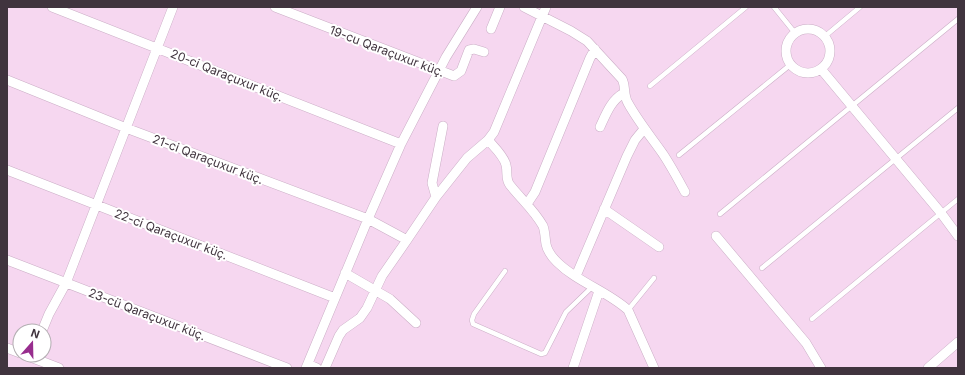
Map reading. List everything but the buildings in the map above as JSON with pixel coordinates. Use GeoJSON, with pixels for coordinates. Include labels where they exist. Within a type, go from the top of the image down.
{"type":"FeatureCollection","features":[{"type":"Feature","properties":{"kind":"street","name":"20-ci Qaraçuxur küç."},"geometry":{"type":"LineString","coordinates":[[52,7],[401,144]]}},
{"type":"Feature","properties":{"kind":"street"},"geometry":{"type":"LineString","coordinates":[[45,323],[66,283],[173,7]]}},
{"type":"Feature","properties":{"kind":"street","name":"19-cu Qaraçuxur küç."},"geometry":{"type":"LineString","coordinates":[[275,7],[454,76],[461,71],[469,50],[474,48],[484,52]]}},
{"type":"Feature","properties":{"kind":"street"},"geometry":{"type":"LineString","coordinates":[[317,368],[307,366],[345,273],[401,144],[439,71],[477,7]]}},
{"type":"Feature","properties":{"kind":"street"},"geometry":{"type":"LineString","coordinates":[[491,29],[500,7]]}},
{"type":"Feature","properties":{"kind":"street"},"geometry":{"type":"LineString","coordinates":[[524,7],[571,31],[587,41],[622,79],[624,82],[624,92],[628,103],[644,129],[662,153],[685,192]]}},
{"type":"Feature","properties":{"kind":"street"},"geometry":{"type":"LineString","coordinates":[[325,368],[339,336],[343,330],[360,318],[367,308],[382,276],[436,196],[467,158],[488,140],[499,122],[541,16],[546,7]]}},
{"type":"Feature","properties":{"kind":"street"},"geometry":{"type":"LineString","coordinates":[[807,29],[814,30],[824,37],[828,42],[830,54],[826,65],[815,73],[808,74],[795,70],[790,65],[786,59],[786,44],[795,33],[807,29]]}},
{"type":"Feature","properties":{"kind":"street"},"geometry":{"type":"LineString","coordinates":[[527,204],[535,192],[595,49]]}},
{"type":"Feature","properties":{"kind":"street"},"geometry":{"type":"LineString","coordinates":[[821,69],[853,106],[958,236]]}},
{"type":"Feature","properties":{"kind":"street","name":"21-ci Qaraçuxur küç."},"geometry":{"type":"LineString","coordinates":[[7,80],[126,128],[368,219],[407,240]]}},
{"type":"Feature","properties":{"kind":"street"},"geometry":{"type":"LineString","coordinates":[[600,127],[612,101],[624,92]]}},
{"type":"Feature","properties":{"kind":"street"},"geometry":{"type":"LineString","coordinates":[[436,196],[432,183],[443,126]]}},
{"type":"Feature","properties":{"kind":"street"},"geometry":{"type":"LineString","coordinates":[[576,276],[629,151],[635,140],[644,129]]}},
{"type":"Feature","properties":{"kind":"street"},"geometry":{"type":"LineString","coordinates":[[488,140],[504,160],[509,184],[527,204],[544,230],[548,250],[557,262],[628,310],[654,368]]}},
{"type":"Feature","properties":{"kind":"street","name":"22-ci Qaraçuxur küç."},"geometry":{"type":"LineString","coordinates":[[7,170],[335,298]]}},
{"type":"Feature","properties":{"kind":"street"},"geometry":{"type":"LineString","coordinates":[[604,209],[659,247]]}},
{"type":"Feature","properties":{"kind":"street"},"geometry":{"type":"LineString","coordinates":[[716,236],[806,343],[821,368]]}},
{"type":"Feature","properties":{"kind":"street","name":"23-cü Qaraçuxur küç."},"geometry":{"type":"LineString","coordinates":[[7,260],[287,368]]}},
{"type":"Feature","properties":{"kind":"street"},"geometry":{"type":"LineString","coordinates":[[345,273],[390,299],[416,323]]}},
{"type":"Feature","properties":{"kind":"street"},"geometry":{"type":"LineString","coordinates":[[573,368],[596,289]]}},
{"type":"Feature","properties":{"kind":"street"},"geometry":{"type":"LineString","coordinates":[[928,368],[958,342]]}},
{"type":"Feature","properties":{"kind":"street"},"geometry":{"type":"LineString","coordinates":[[43,363],[59,368]]}},
{"type":"Feature","properties":{"kind":"lane"},"geometry":{"type":"LineString","coordinates":[[650,86],[746,7]]}},
{"type":"Feature","properties":{"kind":"lane"},"geometry":{"type":"LineString","coordinates":[[774,7],[795,33]]}},
{"type":"Feature","properties":{"kind":"lane"},"geometry":{"type":"LineString","coordinates":[[824,37],[860,7]]}},
{"type":"Feature","properties":{"kind":"lane"},"geometry":{"type":"LineString","coordinates":[[720,214],[958,19]]}},
{"type":"Feature","properties":{"kind":"lane"},"geometry":{"type":"LineString","coordinates":[[679,155],[790,65]]}},
{"type":"Feature","properties":{"kind":"lane"},"geometry":{"type":"LineString","coordinates":[[762,268],[958,108]]}},
{"type":"Feature","properties":{"kind":"lane"},"geometry":{"type":"LineString","coordinates":[[812,319],[958,199]]}},
{"type":"Feature","properties":{"kind":"lane"},"geometry":{"type":"LineString","coordinates":[[505,271],[474,314],[472,320],[473,324],[541,354],[545,353],[566,312],[596,289]]}},
{"type":"Feature","properties":{"kind":"lane"},"geometry":{"type":"LineString","coordinates":[[628,310],[654,278]]}}]}
